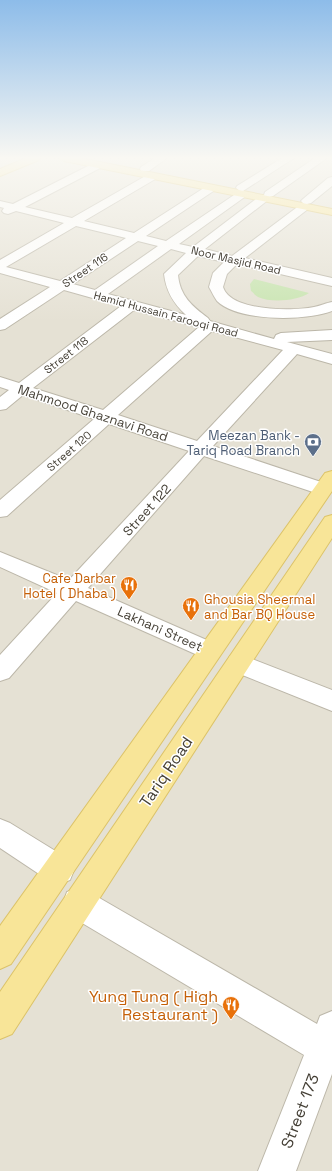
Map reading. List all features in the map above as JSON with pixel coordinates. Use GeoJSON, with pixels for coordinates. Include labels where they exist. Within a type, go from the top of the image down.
{"type":"FeatureCollection","features":[{"type":"Feature","properties":{"kind":"main road"},"geometry":{"type":"LineString","coordinates":[[0,953],[328,483]]}},
{"type":"Feature","properties":{"kind":"main road","name":"Tariq Road"},"geometry":{"type":"LineString","coordinates":[[0,1022],[332,522]]}},
{"type":"Feature","properties":{"kind":"street","name":"Noor Masjid Road"},"geometry":{"type":"LineString","coordinates":[[35,213],[168,245],[332,282]]}},
{"type":"Feature","properties":{"kind":"street"},"geometry":{"type":"LineString","coordinates":[[0,264],[86,213]]}},
{"type":"Feature","properties":{"kind":"street","name":"Street 116"},"geometry":{"type":"LineString","coordinates":[[0,326],[172,213]]}},
{"type":"Feature","properties":{"kind":"street"},"geometry":{"type":"LineString","coordinates":[[97,295],[212,213]]}},
{"type":"Feature","properties":{"kind":"street"},"geometry":{"type":"LineString","coordinates":[[209,326],[185,309],[176,295],[171,281],[171,274],[195,251],[245,213]]}},
{"type":"Feature","properties":{"kind":"street"},"geometry":{"type":"LineString","coordinates":[[295,213],[234,260],[220,274],[217,284],[218,292],[222,297],[244,310],[270,314],[302,314],[317,312],[332,306]]}},
{"type":"Feature","properties":{"kind":"street","name":"Hamid Hussain Farooqi Road"},"geometry":{"type":"LineString","coordinates":[[0,269],[332,359]]}},
{"type":"Feature","properties":{"kind":"street","name":"Street 118"},"geometry":{"type":"LineString","coordinates":[[0,405],[131,305]]}},
{"type":"Feature","properties":{"kind":"street","name":"Street 120"},"geometry":{"type":"LineString","coordinates":[[0,511],[209,326]]}},
{"type":"Feature","properties":{"kind":"street"},"geometry":{"type":"LineString","coordinates":[[242,334],[271,338],[300,338],[332,334]]}},
{"type":"Feature","properties":{"kind":"street","name":"Street 122"},"geometry":{"type":"LineString","coordinates":[[0,670],[202,449],[233,413],[294,348]]}},
{"type":"Feature","properties":{"kind":"street","name":"Mahmood Ghaznavi Road"},"geometry":{"type":"LineString","coordinates":[[0,382],[202,449],[328,483]]}},
{"type":"Feature","properties":{"kind":"street","name":"Lakhani Street"},"geometry":{"type":"LineString","coordinates":[[0,559],[210,651]]}},
{"type":"Feature","properties":{"kind":"street"},"geometry":{"type":"LineString","coordinates":[[239,663],[332,701]]}},
{"type":"Feature","properties":{"kind":"street"},"geometry":{"type":"LineString","coordinates":[[0,832],[59,870]]}},
{"type":"Feature","properties":{"kind":"street"},"geometry":{"type":"LineString","coordinates":[[78,903],[329,1042]]}},
{"type":"Feature","properties":{"kind":"street","name":"Street 173"},"geometry":{"type":"LineString","coordinates":[[277,1171],[329,1042]]}},
{"type":"Feature","properties":{"kind":"shaded area"},"geometry":{"type":"Polygon","coordinates":[[[0,213],[332,213],[332,1171],[0,1171],[0,213]]]}},
{"type":"Feature","properties":{"kind":"green space"},"geometry":{"type":"Polygon","coordinates":[[[254,279],[309,293],[298,298],[284,300],[263,299],[251,291],[250,284],[254,279]]]}},
{"type":"Feature","properties":{"kind":"place","name":"Meezan Bank - Tariq Road Branch"},"geometry":{"type":"Point","coordinates":[313,457]}},
{"type":"Feature","properties":{"kind":"place","name":"Cafe Darbar Hotel ( Dhaba )"},"geometry":{"type":"Point","coordinates":[129,600]}},
{"type":"Feature","properties":{"kind":"place","name":"Ghousia Sheermal and Bar BQ House"},"geometry":{"type":"Point","coordinates":[191,621]}},
{"type":"Feature","properties":{"kind":"place","name":"Yung Tung ( High Restaurant )"},"geometry":{"type":"Point","coordinates":[231,1020]}}]}
